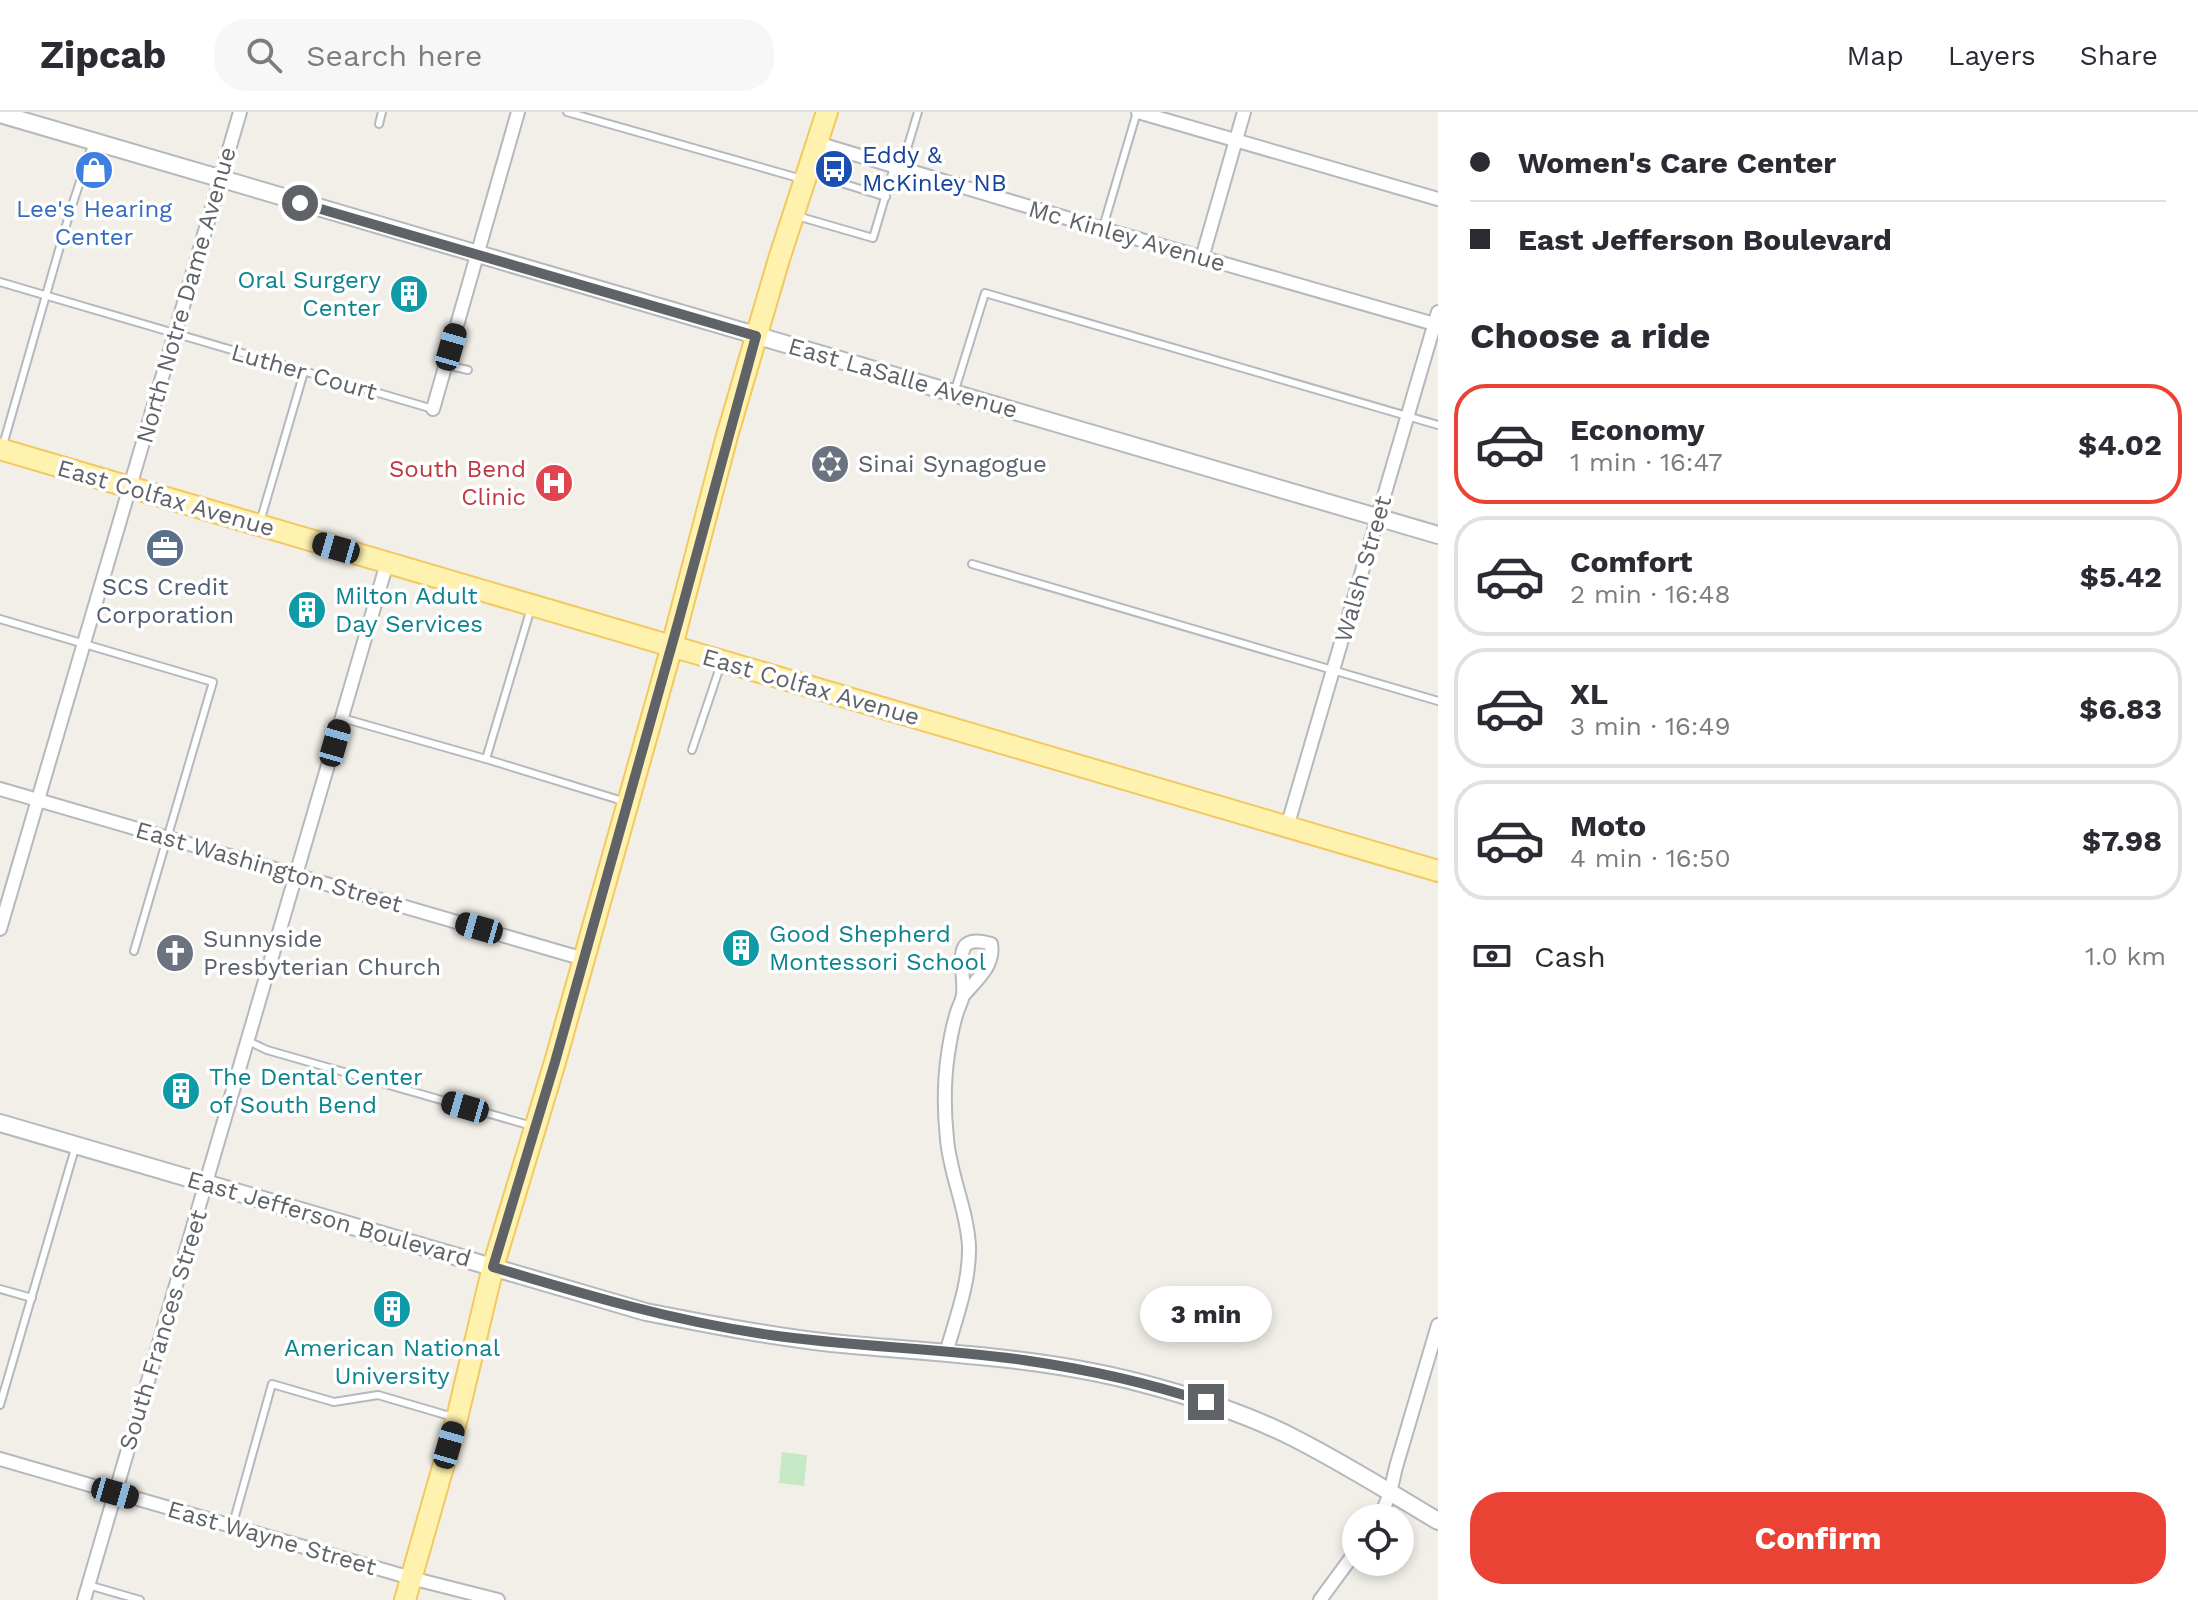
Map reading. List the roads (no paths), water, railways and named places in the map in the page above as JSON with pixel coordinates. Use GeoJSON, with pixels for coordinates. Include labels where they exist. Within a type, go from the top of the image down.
{"type":"FeatureCollection","features":[{"type":"Feature","properties":{"kind":"main road"},"geometry":{"type":"LineString","coordinates":[[405,1600],[457,1418],[493,1267],[584,959],[756,336],[827,112]]}},
{"type":"Feature","properties":{"kind":"main road","name":"East Colfax Avenue"},"geometry":{"type":"LineString","coordinates":[[1,452],[1438,871]]}},
{"type":"Feature","properties":{"kind":"street","name":"North Notre Dame Avenue"},"geometry":{"type":"LineString","coordinates":[[0,929],[240,112]]}},
{"type":"Feature","properties":{"kind":"street"},"geometry":{"type":"LineString","coordinates":[[433,409],[518,112]]}},
{"type":"Feature","properties":{"kind":"street"},"geometry":{"type":"LineString","coordinates":[[1138,112],[1438,199]]}},
{"type":"Feature","properties":{"kind":"street"},"geometry":{"type":"LineString","coordinates":[[1202,258],[1244,112]]}},
{"type":"Feature","properties":{"kind":"street","name":"East LaSalle Avenue"},"geometry":{"type":"LineString","coordinates":[[0,114],[1438,535]]}},
{"type":"Feature","properties":{"kind":"street","name":"Mc Kinley Avenue"},"geometry":{"type":"LineString","coordinates":[[817,143],[1202,258],[1437,321]]}},
{"type":"Feature","properties":{"kind":"street","name":"Walsh Street"},"geometry":{"type":"LineString","coordinates":[[1287,827],[1437,321]]}},
{"type":"Feature","properties":{"kind":"street","name":"South Frances Street"},"geometry":{"type":"LineString","coordinates":[[84,1600],[387,563]]}},
{"type":"Feature","properties":{"kind":"street","name":"East Washington Street"},"geometry":{"type":"LineString","coordinates":[[0,789],[584,959]]}},
{"type":"Feature","properties":{"kind":"street"},"geometry":{"type":"LineString","coordinates":[[946,1353],[966,1282],[969,1248],[947,1143],[945,1116],[948,1054],[963,996]]}},
{"type":"Feature","properties":{"kind":"street","name":"East Jefferson Boulevard"},"geometry":{"type":"LineString","coordinates":[[0,1123],[608,1302],[681,1319],[829,1343],[1008,1358],[1135,1381],[1227,1409],[1296,1439],[1438,1521]]}},
{"type":"Feature","properties":{"kind":"street"},"geometry":{"type":"LineString","coordinates":[[1386,1504],[1438,1325]]}},
{"type":"Feature","properties":{"kind":"street","name":"East Wayne Street"},"geometry":{"type":"LineString","coordinates":[[0,1459],[411,1578],[498,1600]]}},
{"type":"Feature","properties":{"kind":"street"},"geometry":{"type":"LineString","coordinates":[[1320,1600],[1342,1570]]}},
{"type":"Feature","properties":{"kind":"lane"},"geometry":{"type":"LineString","coordinates":[[379,124],[382,112]]}},
{"type":"Feature","properties":{"kind":"lane"},"geometry":{"type":"LineString","coordinates":[[567,112],[806,180]]}},
{"type":"Feature","properties":{"kind":"lane"},"geometry":{"type":"LineString","coordinates":[[793,215],[873,238],[918,112]]}},
{"type":"Feature","properties":{"kind":"lane"},"geometry":{"type":"LineString","coordinates":[[1103,229],[1138,112]]}},
{"type":"Feature","properties":{"kind":"lane"},"geometry":{"type":"LineString","coordinates":[[1,452],[93,142]]}},
{"type":"Feature","properties":{"kind":"lane"},"geometry":{"type":"LineString","coordinates":[[835,181],[886,197]]}},
{"type":"Feature","properties":{"kind":"lane","name":"Luther Court"},"geometry":{"type":"LineString","coordinates":[[0,282],[433,409]]}},
{"type":"Feature","properties":{"kind":"lane"},"geometry":{"type":"LineString","coordinates":[[954,393],[985,293],[1438,425]]}},
{"type":"Feature","properties":{"kind":"lane"},"geometry":{"type":"LineString","coordinates":[[446,365],[468,370]]}},
{"type":"Feature","properties":{"kind":"lane"},"geometry":{"type":"LineString","coordinates":[[259,525],[304,372]]}},
{"type":"Feature","properties":{"kind":"lane"},"geometry":{"type":"LineString","coordinates":[[972,564],[1438,701]]}},
{"type":"Feature","properties":{"kind":"lane"},"geometry":{"type":"LineString","coordinates":[[486,759],[532,605]]}},
{"type":"Feature","properties":{"kind":"lane"},"geometry":{"type":"LineString","coordinates":[[0,619],[213,682],[134,951]]}},
{"type":"Feature","properties":{"kind":"lane"},"geometry":{"type":"LineString","coordinates":[[692,750],[722,661]]}},
{"type":"Feature","properties":{"kind":"lane"},"geometry":{"type":"LineString","coordinates":[[342,718],[627,803]]}},
{"type":"Feature","properties":{"kind":"lane"},"geometry":{"type":"LineString","coordinates":[[248,1041],[267,1050],[536,1128]]}},
{"type":"Feature","properties":{"kind":"lane"},"geometry":{"type":"LineString","coordinates":[[0,1405],[76,1145]]}},
{"type":"Feature","properties":{"kind":"lane"},"geometry":{"type":"LineString","coordinates":[[0,1289],[32,1298]]}},
{"type":"Feature","properties":{"kind":"lane"},"geometry":{"type":"LineString","coordinates":[[232,1527],[272,1384],[334,1402],[378,1395],[457,1418]]}},
{"type":"Feature","properties":{"kind":"lane"},"geometry":{"type":"LineString","coordinates":[[88,1585],[140,1600]]}},
{"type":"Feature","properties":{"kind":"place","name":"Eddy & McKinley NB"},"geometry":{"type":"Point","coordinates":[834,169]}},
{"type":"Feature","properties":{"kind":"place","name":"Lee's Hearing Center"},"geometry":{"type":"Point","coordinates":[94,170]}},
{"type":"Feature","properties":{"kind":"place","name":"Oral Surgery Center"},"geometry":{"type":"Point","coordinates":[409,294]}},
{"type":"Feature","properties":{"kind":"place","name":"Sinai Synagogue"},"geometry":{"type":"Point","coordinates":[830,464]}},
{"type":"Feature","properties":{"kind":"place","name":"South Bend Clinic"},"geometry":{"type":"Point","coordinates":[554,483]}},
{"type":"Feature","properties":{"kind":"place","name":"SCS Credit Corporation"},"geometry":{"type":"Point","coordinates":[165,548]}},
{"type":"Feature","properties":{"kind":"place","name":"Milton Adult Day Services"},"geometry":{"type":"Point","coordinates":[307,610]}},
{"type":"Feature","properties":{"kind":"place","name":"Good Shepherd Montessori School"},"geometry":{"type":"Point","coordinates":[741,948]}},
{"type":"Feature","properties":{"kind":"place","name":"Sunnyside Presbyterian Church"},"geometry":{"type":"Point","coordinates":[175,953]}},
{"type":"Feature","properties":{"kind":"place","name":"The Dental Center of South Bend"},"geometry":{"type":"Point","coordinates":[181,1091]}},
{"type":"Feature","properties":{"kind":"place","name":"American National University"},"geometry":{"type":"Point","coordinates":[392,1309]}}]}
